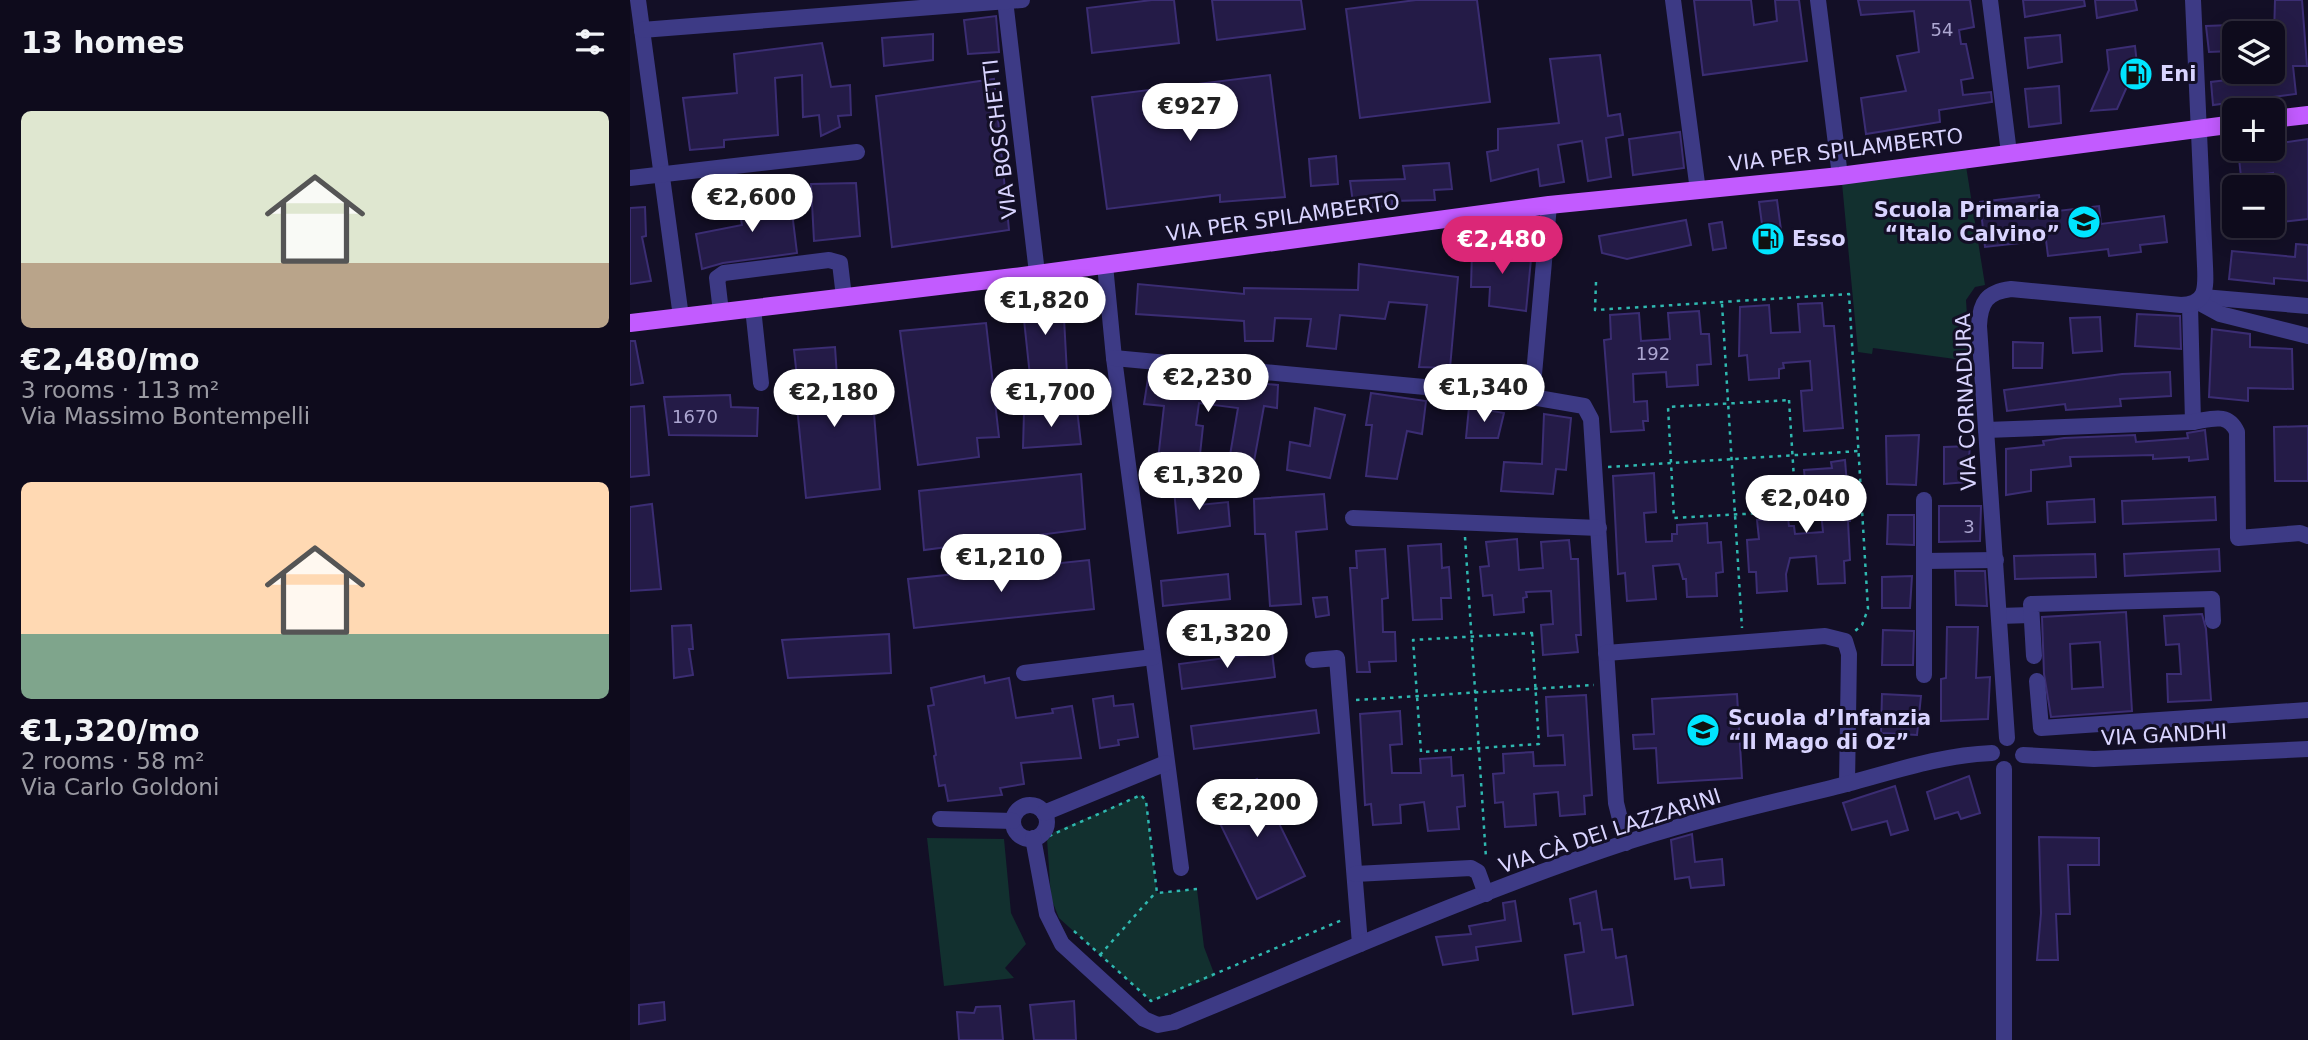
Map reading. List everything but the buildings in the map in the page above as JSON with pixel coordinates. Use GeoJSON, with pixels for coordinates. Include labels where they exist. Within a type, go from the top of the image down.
{"type":"FeatureCollection","features":[{"type":"Feature","properties":{"kind":"main road"},"geometry":{"type":"LineString","coordinates":[[2285,118],[2308,115]]}},
{"type":"Feature","properties":{"kind":"main road","name":"VIA PER SPILAMBERTO"},"geometry":{"type":"LineString","coordinates":[[630,323],[1105,265],[1549,205],[1840,176],[2222,126]]}},
{"type":"Feature","properties":{"kind":"street"},"geometry":{"type":"LineString","coordinates":[[638,0],[681,317]]}},
{"type":"Feature","properties":{"kind":"street"},"geometry":{"type":"LineString","coordinates":[[1673,0],[1698,191]]}},
{"type":"Feature","properties":{"kind":"street"},"geometry":{"type":"LineString","coordinates":[[1818,0],[1840,176]]}},
{"type":"Feature","properties":{"kind":"street"},"geometry":{"type":"LineString","coordinates":[[1990,0],[2009,153]]}},
{"type":"Feature","properties":{"kind":"street"},"geometry":{"type":"LineString","coordinates":[[2193,0],[2205,266],[2197,301],[2193,422]]}},
{"type":"Feature","properties":{"kind":"street"},"geometry":{"type":"LineString","coordinates":[[642,30],[1010,1]]}},
{"type":"Feature","properties":{"kind":"street","name":"VIA BOSCHETTI"},"geometry":{"type":"LineString","coordinates":[[1010,1],[1037,273]]}},
{"type":"Feature","properties":{"kind":"street"},"geometry":{"type":"LineString","coordinates":[[630,178],[857,152]]}},
{"type":"Feature","properties":{"kind":"street"},"geometry":{"type":"LineString","coordinates":[[1532,397],[1549,205]]}},
{"type":"Feature","properties":{"kind":"street"},"geometry":{"type":"LineString","coordinates":[[721,312],[720,275],[803,263],[829,260],[840,263],[844,297]]}},
{"type":"Feature","properties":{"kind":"street"},"geometry":{"type":"LineString","coordinates":[[1105,265],[1114,358],[1181,868]]}},
{"type":"Feature","properties":{"kind":"street","name":"VIA CORNADURA"},"geometry":{"type":"LineString","coordinates":[[2007,738],[1979,326],[1981,306],[1992,294],[2011,289],[2308,306]]}},
{"type":"Feature","properties":{"kind":"street"},"geometry":{"type":"LineString","coordinates":[[2197,301],[2220,314],[2308,336]]}},
{"type":"Feature","properties":{"kind":"street"},"geometry":{"type":"LineString","coordinates":[[753,308],[761,383]]}},
{"type":"Feature","properties":{"kind":"street"},"geometry":{"type":"LineString","coordinates":[[1114,358],[1532,397],[1577,403],[1588,411],[1595,468],[1616,803],[1626,843]]}},
{"type":"Feature","properties":{"kind":"street"},"geometry":{"type":"LineString","coordinates":[[1986,430],[2193,422],[2225,418],[2231,421],[2237,432],[2238,538],[2300,533],[2308,536]]}},
{"type":"Feature","properties":{"kind":"street"},"geometry":{"type":"LineString","coordinates":[[1924,500],[1924,675]]}},
{"type":"Feature","properties":{"kind":"street"},"geometry":{"type":"LineString","coordinates":[[1353,518],[1598,528]]}},
{"type":"Feature","properties":{"kind":"street"},"geometry":{"type":"LineString","coordinates":[[1925,562],[1996,561]]}},
{"type":"Feature","properties":{"kind":"street"},"geometry":{"type":"LineString","coordinates":[[2034,656],[2031,604],[2212,599],[2213,621]]}},
{"type":"Feature","properties":{"kind":"street"},"geometry":{"type":"LineString","coordinates":[[1999,617],[2031,615]]}},
{"type":"Feature","properties":{"kind":"street"},"geometry":{"type":"LineString","coordinates":[[1606,653],[1825,636],[1845,641],[1849,662],[1847,784]]}},
{"type":"Feature","properties":{"kind":"street"},"geometry":{"type":"LineString","coordinates":[[1024,673],[1153,657]]}},
{"type":"Feature","properties":{"kind":"street"},"geometry":{"type":"LineString","coordinates":[[1313,660],[1337,658],[1360,944]]}},
{"type":"Feature","properties":{"kind":"street"},"geometry":{"type":"LineString","coordinates":[[2037,681],[2041,728],[2308,710]]}},
{"type":"Feature","properties":{"kind":"street"},"geometry":{"type":"LineString","coordinates":[[2007,738],[2020,745],[2023,755],[2018,764],[2004,769],[1996,764],[1992,754],[1996,743],[2007,738]]}},
{"type":"Feature","properties":{"kind":"street","name":"VIA GANDHI"},"geometry":{"type":"LineString","coordinates":[[2023,755],[2071,759],[2308,749]]}},
{"type":"Feature","properties":{"kind":"street","name":"VIA CÀ DEI LAZZARINI"},"geometry":{"type":"LineString","coordinates":[[1040,838],[1052,930],[1062,944],[1134,1009],[1157,1025],[1185,1018],[1486,894],[1626,843],[1728,813],[1955,757],[1992,754]]}},
{"type":"Feature","properties":{"kind":"street"},"geometry":{"type":"LineString","coordinates":[[1044,813],[1166,763]]}},
{"type":"Feature","properties":{"kind":"street"},"geometry":{"type":"LineString","coordinates":[[2004,769],[2004,1040]]}},
{"type":"Feature","properties":{"kind":"street"},"geometry":{"type":"LineString","coordinates":[[1028,805],[1037,807],[1044,813],[1046,827],[1040,838],[1018,835],[1013,821],[1019,808],[1028,805]]}},
{"type":"Feature","properties":{"kind":"street"},"geometry":{"type":"LineString","coordinates":[[940,819],[1013,821]]}},
{"type":"Feature","properties":{"kind":"street","name":"VIA CÀ DEI LAZZARINI"},"geometry":{"type":"LineString","coordinates":[[1355,874],[1461,866],[1478,872],[1486,894]]}},
{"type":"Feature","properties":{"kind":"path"},"geometry":{"type":"LineString","coordinates":[[1596,282],[1595,310],[1849,295],[1868,609],[1862,625],[1845,641]]}},
{"type":"Feature","properties":{"kind":"path"},"geometry":{"type":"LineString","coordinates":[[1722,303],[1743,642]]}},
{"type":"Feature","properties":{"kind":"path"},"geometry":{"type":"LineString","coordinates":[[1789,400],[1792,455],[1796,511],[1674,518],[1668,407],[1789,400]]}},
{"type":"Feature","properties":{"kind":"path"},"geometry":{"type":"LineString","coordinates":[[1595,468],[1859,451]]}},
{"type":"Feature","properties":{"kind":"path"},"geometry":{"type":"LineString","coordinates":[[1464,523],[1486,859],[1478,872]]}},
{"type":"Feature","properties":{"kind":"path"},"geometry":{"type":"LineString","coordinates":[[1532,633],[1539,744],[1421,751],[1413,640],[1472,637],[1532,633]]}},
{"type":"Feature","properties":{"kind":"path"},"geometry":{"type":"LineString","coordinates":[[1340,701],[1608,684]]}},
{"type":"Feature","properties":{"kind":"path"},"geometry":{"type":"LineString","coordinates":[[1040,838],[1141,795],[1146,801],[1157,891]]}},
{"type":"Feature","properties":{"kind":"path"},"geometry":{"type":"LineString","coordinates":[[1100,955],[1157,891],[1197,889]]}},
{"type":"Feature","properties":{"kind":"path"},"geometry":{"type":"LineString","coordinates":[[1069,927],[1150,1001],[1358,914]]}},
{"type":"Feature","properties":{"kind":"green space"},"geometry":{"type":"Polygon","coordinates":[[[1966,166],[1985,285],[1975,287],[1966,300],[1970,361],[1873,348],[1872,354],[1858,352],[1842,183],[1966,166]]]}},
{"type":"Feature","properties":{"kind":"green space"},"geometry":{"type":"Polygon","coordinates":[[[1141,795],[1146,801],[1157,893],[1197,889],[1204,947],[1215,976],[1151,1001],[1059,918],[1051,898],[1047,839],[1054,832],[1141,795]]]}},
{"type":"Feature","properties":{"kind":"green space"},"geometry":{"type":"Polygon","coordinates":[[[927,838],[1004,839],[1011,913],[1026,944],[1005,968],[1014,978],[944,986],[927,838]]]}},
{"type":"Feature","properties":{"kind":"place","name":"Eni"},"geometry":{"type":"Point","coordinates":[2136,74]}},
{"type":"Feature","properties":{"kind":"place","name":"Scuola Primaria “Italo Calvino”"},"geometry":{"type":"Point","coordinates":[2084,222]}},
{"type":"Feature","properties":{"kind":"place","name":"Esso"},"geometry":{"type":"Point","coordinates":[1768,239]}},
{"type":"Feature","properties":{"kind":"place","name":"Scuola d’Infanzia “Il Mago di Oz”"},"geometry":{"type":"Point","coordinates":[1703,730]}}]}
